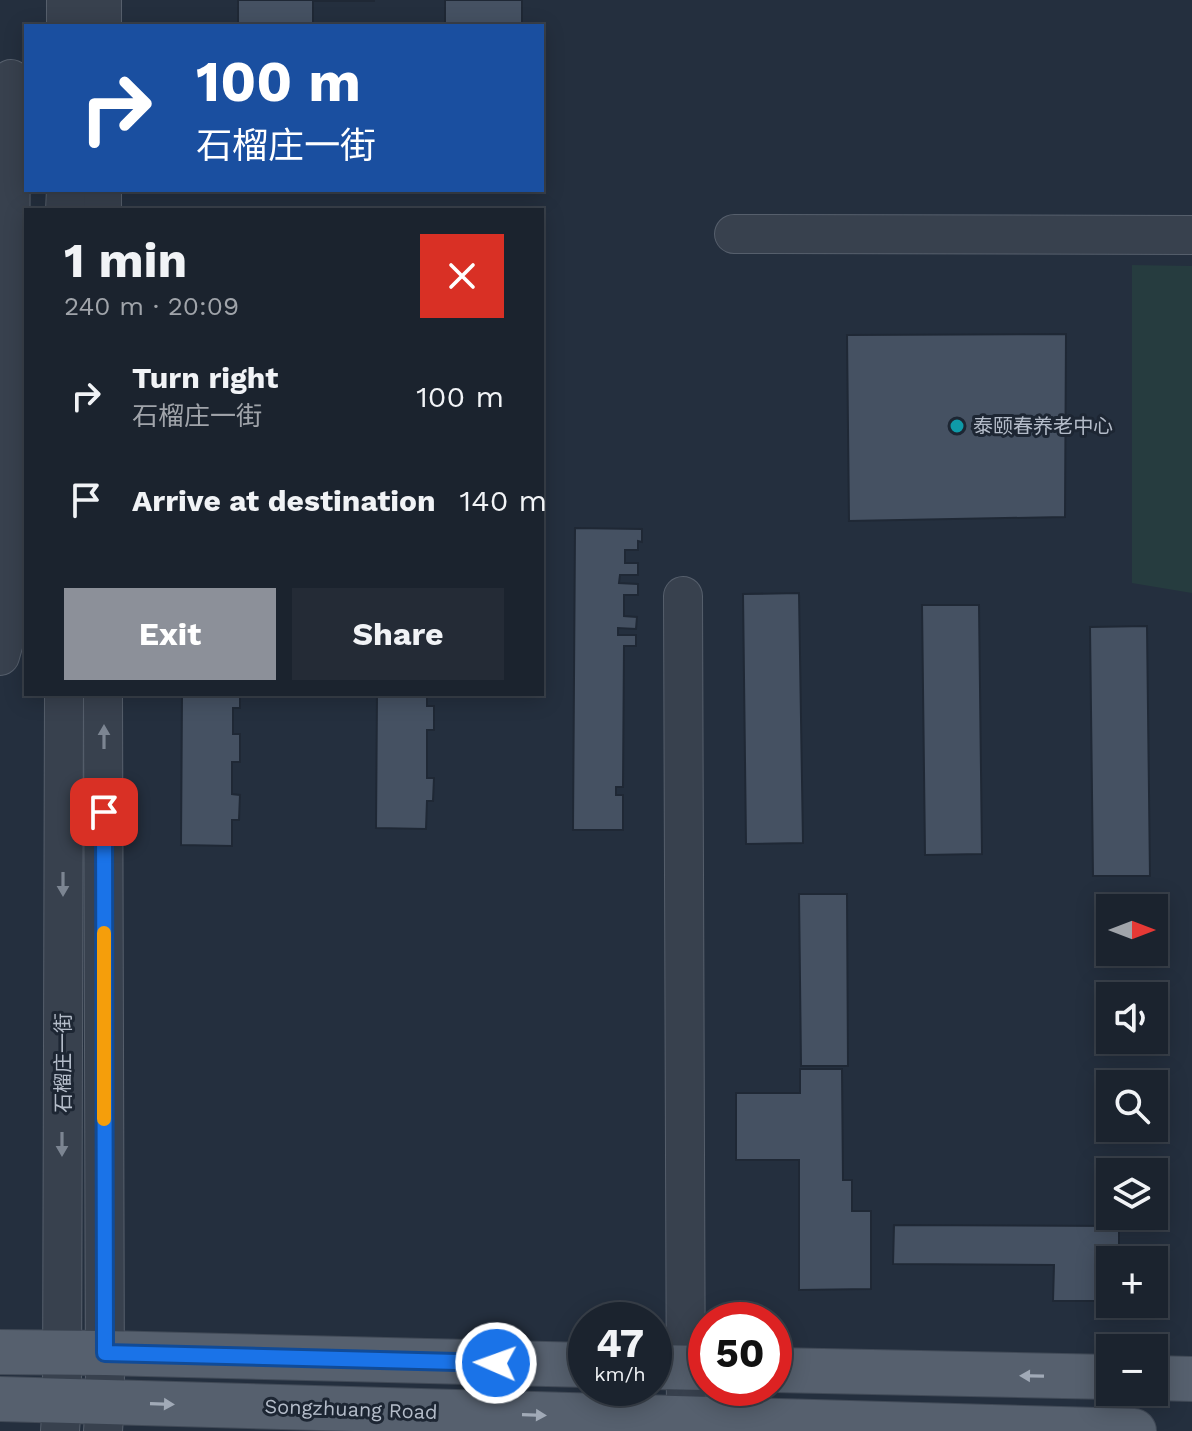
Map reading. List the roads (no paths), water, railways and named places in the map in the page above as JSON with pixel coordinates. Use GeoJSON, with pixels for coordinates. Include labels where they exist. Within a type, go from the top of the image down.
{"type":"FeatureCollection","features":[{"type":"Feature","properties":{"kind":"main road"},"geometry":{"type":"LineString","coordinates":[[0,1352],[568,1365]]}},
{"type":"Feature","properties":{"kind":"main road"},"geometry":{"type":"LineString","coordinates":[[792,1370],[1096,1377]]}},
{"type":"Feature","properties":{"kind":"main road"},"geometry":{"type":"LineString","coordinates":[[1168,1378],[1192,1379]]}},
{"type":"Feature","properties":{"kind":"main road","name":"Songzhuang Road"},"geometry":{"type":"LineString","coordinates":[[0,1399],[61,1416],[1134,1431]]}},
{"type":"Feature","properties":{"kind":"street"},"geometry":{"type":"LineString","coordinates":[[66,0],[66,24]]}},
{"type":"Feature","properties":{"kind":"street"},"geometry":{"type":"LineString","coordinates":[[102,0],[102,24]]}},
{"type":"Feature","properties":{"kind":"street"},"geometry":{"type":"LineString","coordinates":[[0,656],[9,624],[5,284],[12,79]]}},
{"type":"Feature","properties":{"kind":"street"},"geometry":{"type":"LineString","coordinates":[[734,234],[1192,235]]}},
{"type":"Feature","properties":{"kind":"street"},"geometry":{"type":"LineString","coordinates":[[683,596],[682,1368],[686,1425]]}},
{"type":"Feature","properties":{"kind":"street","name":"石榴庄一街"},"geometry":{"type":"LineString","coordinates":[[61,1416],[64,696]]}},
{"type":"Feature","properties":{"kind":"street","name":"石榴庄一街"},"geometry":{"type":"LineString","coordinates":[[103,696],[104,1416]]}},
{"type":"Feature","properties":{"kind":"place","name":"泰颐春养老中心"},"geometry":{"type":"Point","coordinates":[957,426]}}]}
